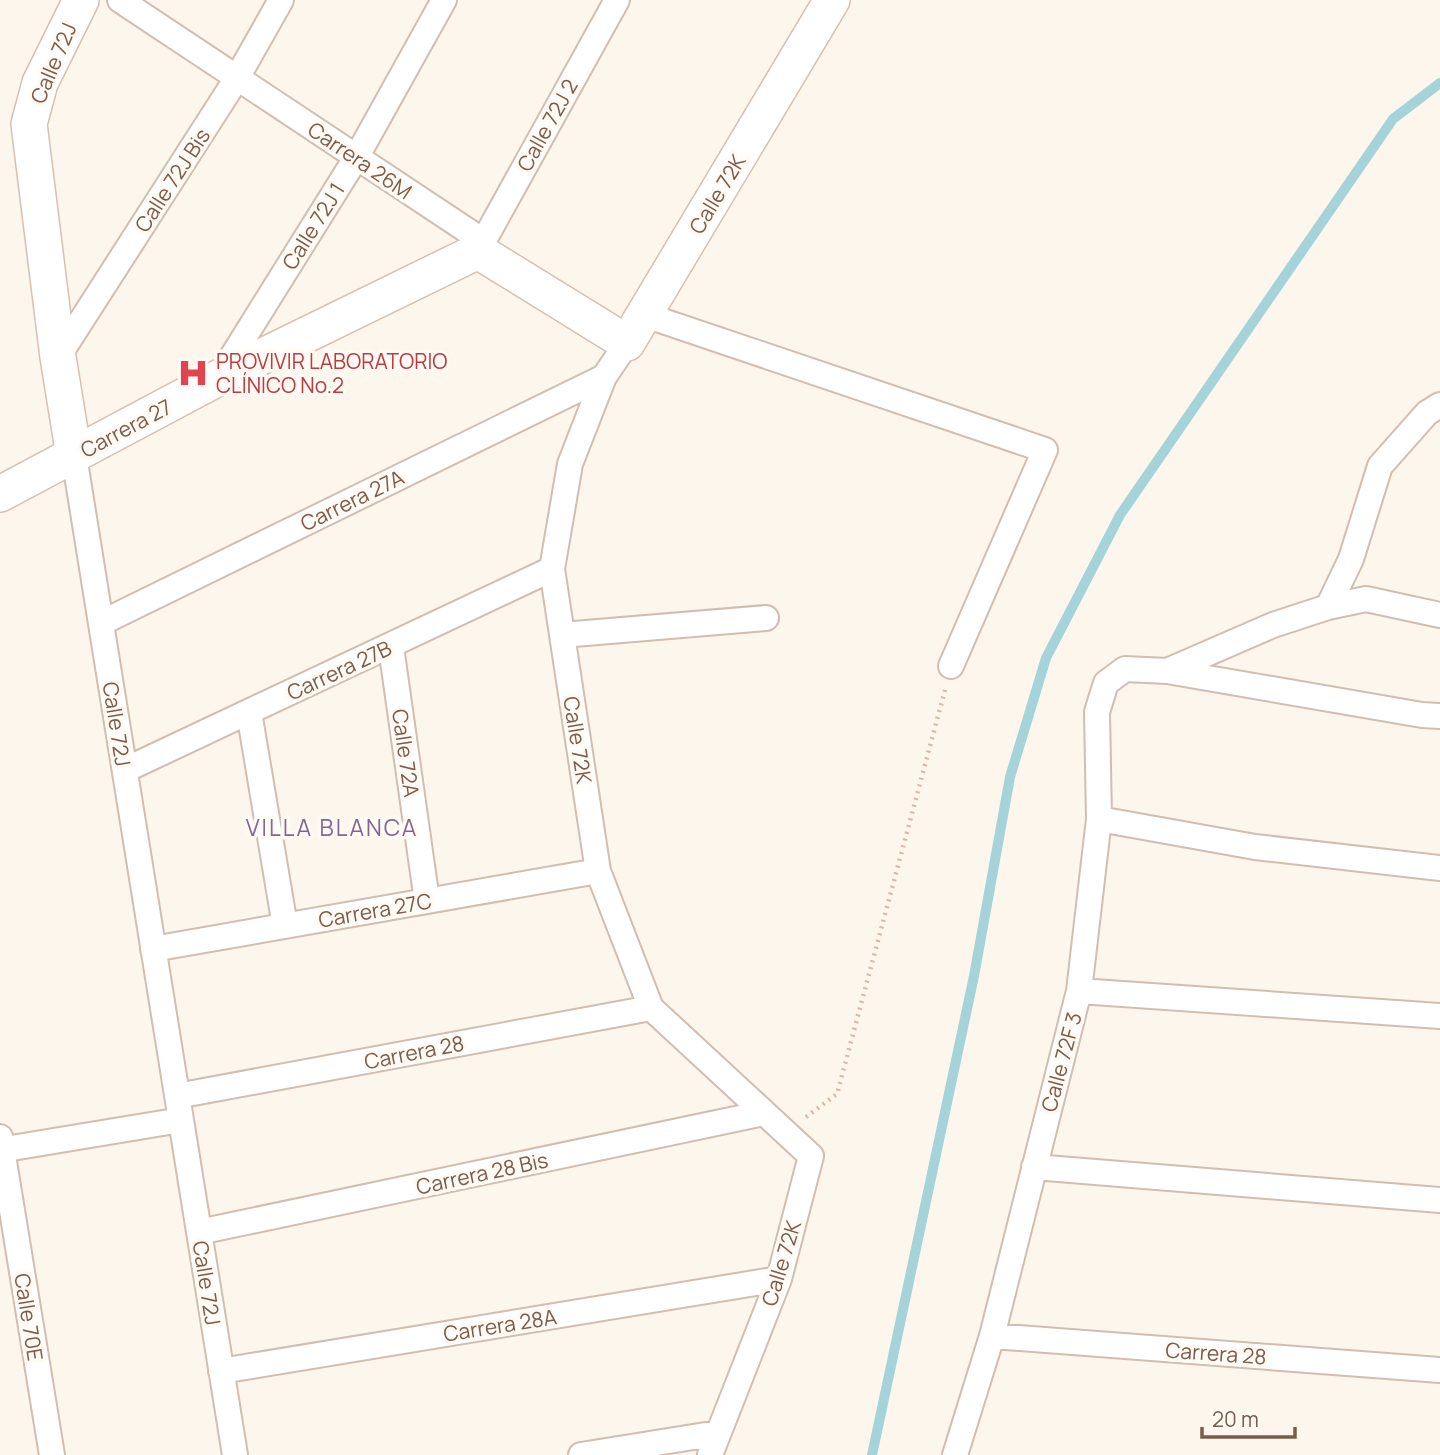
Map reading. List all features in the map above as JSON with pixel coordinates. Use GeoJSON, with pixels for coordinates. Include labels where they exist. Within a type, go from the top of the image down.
{"type":"FeatureCollection","features":[{"type":"Feature","properties":{"kind":"street","name":"Calle 72J"},"geometry":{"type":"LineString","coordinates":[[81,0],[40,83],[29,124],[58,357],[235,1455]]}},
{"type":"Feature","properties":{"kind":"street","name":"Carrera 26M"},"geometry":{"type":"LineString","coordinates":[[120,0],[356,158],[481,246],[636,329]]}},
{"type":"Feature","properties":{"kind":"street","name":"Calle 72J Bis"},"geometry":{"type":"LineString","coordinates":[[58,357],[237,78],[281,0]]}},
{"type":"Feature","properties":{"kind":"street","name":"Calle 72J 1"},"geometry":{"type":"LineString","coordinates":[[220,377],[356,158],[443,0]]}},
{"type":"Feature","properties":{"kind":"street","name":"Calle 72J 2"},"geometry":{"type":"LineString","coordinates":[[481,246],[617,0]]}},
{"type":"Feature","properties":{"kind":"street","name":"Calle 72K"},"geometry":{"type":"LineString","coordinates":[[714,1444],[779,1279],[811,1156],[651,1008],[597,871],[552,569],[570,464],[604,377],[636,329],[832,0]]}},
{"type":"Feature","properties":{"kind":"street","name":"Carrera 27"},"geometry":{"type":"LineString","coordinates":[[0,494],[220,377],[481,246]]}},
{"type":"Feature","properties":{"kind":"street"},"geometry":{"type":"LineString","coordinates":[[636,329],[1045,450],[951,666]]}},
{"type":"Feature","properties":{"kind":"street","name":"Carrera 27A"},"geometry":{"type":"LineString","coordinates":[[101,623],[604,377]]}},
{"type":"Feature","properties":{"kind":"street"},"geometry":{"type":"LineString","coordinates":[[1328,607],[1351,559],[1380,466],[1427,413],[1440,405]]}},
{"type":"Feature","properties":{"kind":"street","name":"Carrera 27B"},"geometry":{"type":"LineString","coordinates":[[125,770],[552,569]]}},
{"type":"Feature","properties":{"kind":"street"},"geometry":{"type":"LineString","coordinates":[[1167,671],[1273,625],[1328,607],[1366,599],[1440,615]]}},
{"type":"Feature","properties":{"kind":"street"},"geometry":{"type":"LineString","coordinates":[[562,635],[766,618]]}},
{"type":"Feature","properties":{"kind":"street","name":"Calle 72A"},"geometry":{"type":"LineString","coordinates":[[391,647],[427,901]]}},
{"type":"Feature","properties":{"kind":"street","name":"Calle 72F 3"},"geometry":{"type":"LineString","coordinates":[[955,1455],[992,1336],[1079,990],[1099,819],[1097,712],[1106,683],[1125,669],[1167,671]]}},
{"type":"Feature","properties":{"kind":"street"},"geometry":{"type":"LineString","coordinates":[[1167,671],[1383,709],[1440,716]]}},
{"type":"Feature","properties":{"kind":"street"},"geometry":{"type":"LineString","coordinates":[[249,712],[285,926]]}},
{"type":"Feature","properties":{"kind":"street"},"geometry":{"type":"LineString","coordinates":[[1099,819],[1255,847],[1440,868]]}},
{"type":"Feature","properties":{"kind":"street","name":"Carrera 27C"},"geometry":{"type":"LineString","coordinates":[[153,949],[597,871]]}},
{"type":"Feature","properties":{"kind":"street"},"geometry":{"type":"LineString","coordinates":[[1079,990],[1440,1016]]}},
{"type":"Feature","properties":{"kind":"street","name":"Carrera 28"},"geometry":{"type":"LineString","coordinates":[[1,1145],[651,1008]]}},
{"type":"Feature","properties":{"kind":"street","name":"Carrera 28 Bis"},"geometry":{"type":"LineString","coordinates":[[199,1232],[764,1113]]}},
{"type":"Feature","properties":{"kind":"street","name":"Calle 70E"},"geometry":{"type":"LineString","coordinates":[[1,1145],[52,1455]]}},
{"type":"Feature","properties":{"kind":"street"},"geometry":{"type":"LineString","coordinates":[[1034,1167],[1440,1200]]}},
{"type":"Feature","properties":{"kind":"street","name":"Carrera 28A"},"geometry":{"type":"LineString","coordinates":[[221,1371],[779,1279]]}},
{"type":"Feature","properties":{"kind":"street","name":"Carrera 28"},"geometry":{"type":"LineString","coordinates":[[992,1336],[1440,1370]]}},
{"type":"Feature","properties":{"kind":"street"},"geometry":{"type":"LineString","coordinates":[[581,1455],[714,1444]]}},
{"type":"Feature","properties":{"kind":"path"},"geometry":{"type":"LineString","coordinates":[[786,1133],[837,1094],[951,666]]}},
{"type":"Feature","properties":{"kind":"waterway"},"geometry":{"type":"LineString","coordinates":[[872,1455],[974,976],[1010,777],[1046,658],[1120,515],[1393,119],[1440,83]]}},
{"type":"Feature","properties":{"kind":"place","name":"PROVIVIR LABORATORIO CLÍNICO No.2"},"geometry":{"type":"Point","coordinates":[193,373]}},
{"type":"Feature","properties":{"kind":"district","name":"VILLA BLANCA"},"geometry":{"type":"Point","coordinates":[332,827]}}]}
